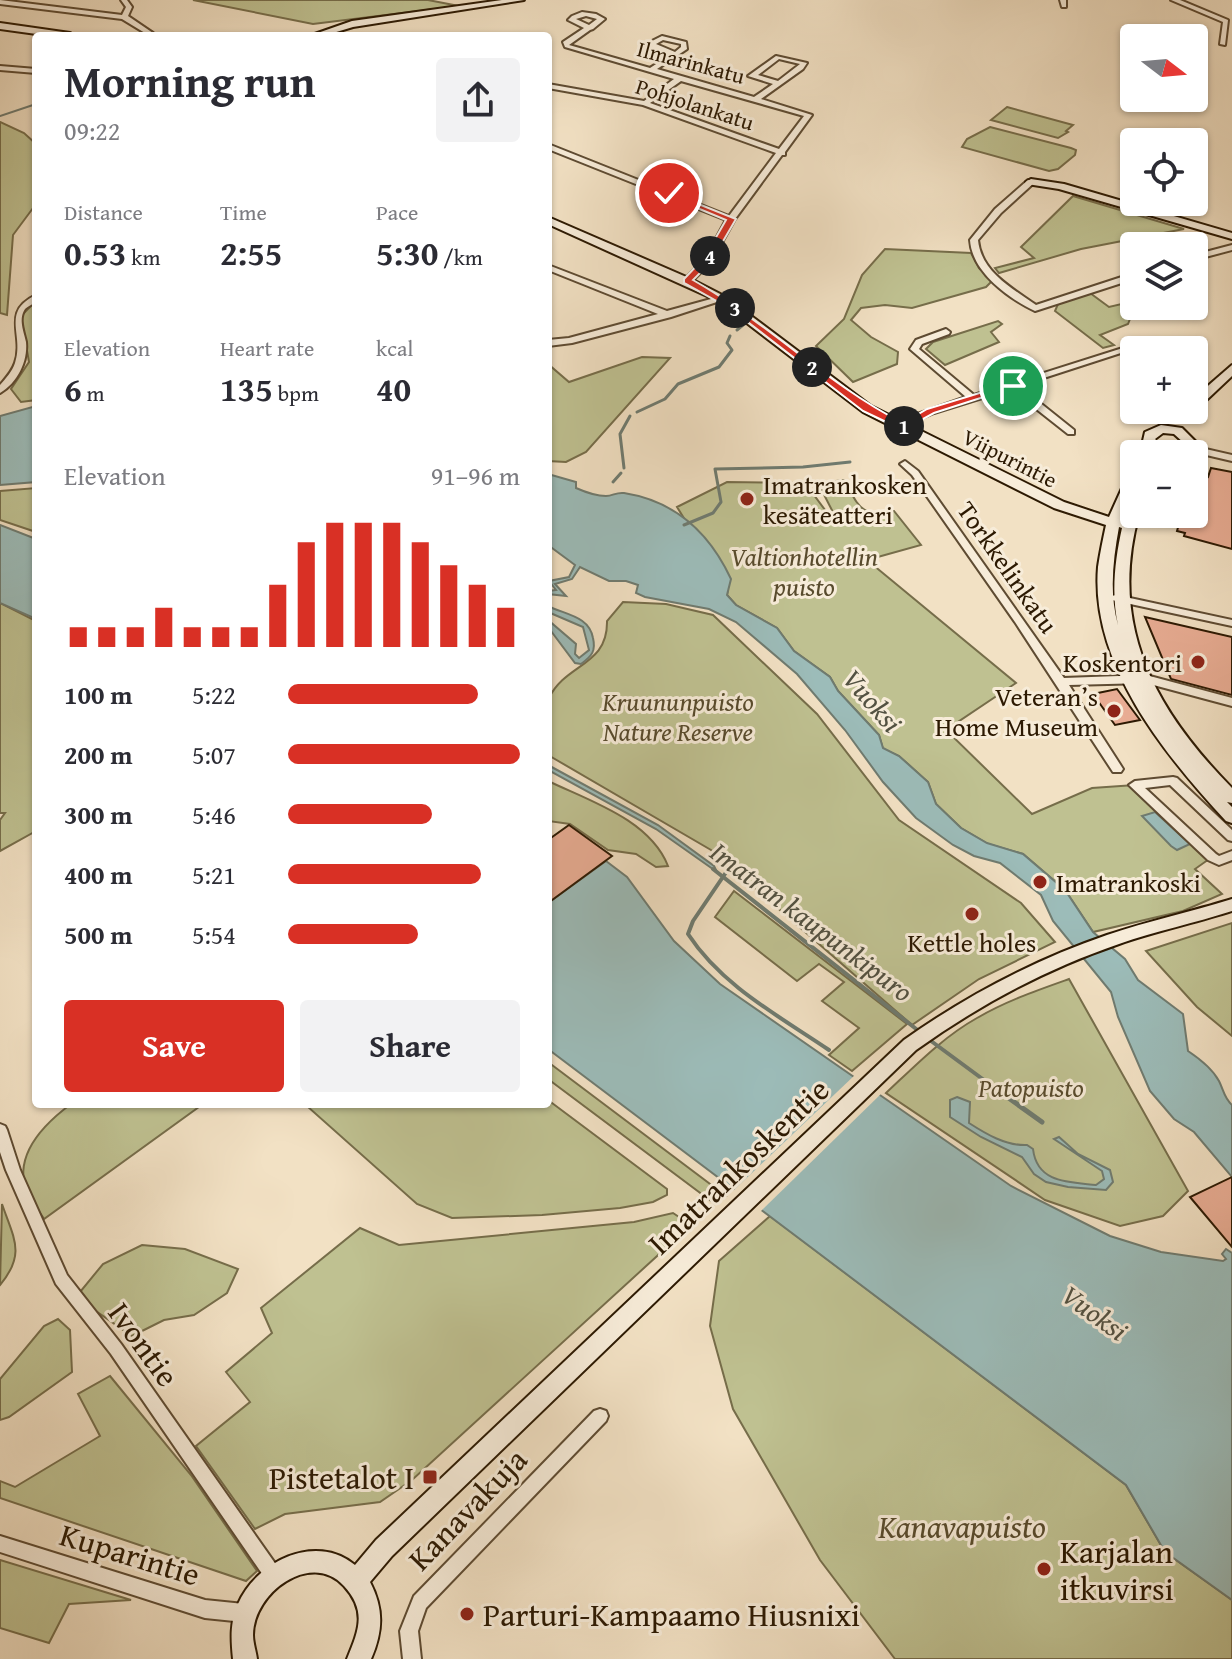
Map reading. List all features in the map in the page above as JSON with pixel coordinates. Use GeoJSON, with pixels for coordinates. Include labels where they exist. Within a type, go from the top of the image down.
{"type":"FeatureCollection","features":[{"type":"Feature","properties":{"kind":"main road"},"geometry":{"type":"LineString","coordinates":[[327,32],[352,24],[520,0]]}},
{"type":"Feature","properties":{"kind":"main road"},"geometry":{"type":"LineString","coordinates":[[0,26],[42,32]]}},
{"type":"Feature","properties":{"kind":"main road"},"geometry":{"type":"LineString","coordinates":[[1031,182],[1060,186],[1232,236]]}},
{"type":"Feature","properties":{"kind":"main road","name":"Viipurintie"},"geometry":{"type":"LineString","coordinates":[[552,222],[722,299],[850,399],[1059,505],[1120,523]]}},
{"type":"Feature","properties":{"kind":"main road"},"geometry":{"type":"LineString","coordinates":[[1208,392],[1232,369]]}},
{"type":"Feature","properties":{"kind":"main road"},"geometry":{"type":"LineString","coordinates":[[1173,430],[1178,424]]}},
{"type":"Feature","properties":{"kind":"main road"},"geometry":{"type":"LineString","coordinates":[[1150,440],[1152,432],[1173,430],[1188,437],[1188,440]]}},
{"type":"Feature","properties":{"kind":"main road"},"geometry":{"type":"LineString","coordinates":[[1120,505],[1112,522],[1105,597],[1113,643],[1129,680],[1167,742],[1208,793],[1232,817]]}},
{"type":"Feature","properties":{"kind":"main road"},"geometry":{"type":"LineString","coordinates":[[1129,528],[1122,599],[1131,642],[1146,679],[1182,738],[1232,798]]}},
{"type":"Feature","properties":{"kind":"main road","name":"Imatrankoskentie"},"geometry":{"type":"LineString","coordinates":[[357,1580],[384,1548],[917,1040],[941,1022],[1013,981],[1103,943],[1232,905]]}},
{"type":"Feature","properties":{"kind":"main road"},"geometry":{"type":"LineString","coordinates":[[245,1659],[240,1635],[244,1613],[261,1585],[290,1566],[318,1562],[343,1569],[357,1580],[368,1598],[371,1619],[368,1642],[359,1659]]}},
{"type":"Feature","properties":{"kind":"street"},"geometry":{"type":"LineString","coordinates":[[124,0],[129,7],[124,17]]}},
{"type":"Feature","properties":{"kind":"street"},"geometry":{"type":"LineString","coordinates":[[1174,0],[1226,21],[1223,44]]}},
{"type":"Feature","properties":{"kind":"street"},"geometry":{"type":"LineString","coordinates":[[0,2],[124,17],[148,32]]}},
{"type":"Feature","properties":{"kind":"street","name":"Ilmarinkatu"},"geometry":{"type":"LineString","coordinates":[[591,28],[565,43],[808,115],[782,153]]}},
{"type":"Feature","properties":{"kind":"street"},"geometry":{"type":"LineString","coordinates":[[651,70],[675,54]]}},
{"type":"Feature","properties":{"kind":"street"},"geometry":{"type":"LineString","coordinates":[[756,99],[801,68],[804,63],[778,57],[752,76],[779,83]]}},
{"type":"Feature","properties":{"kind":"street"},"geometry":{"type":"LineString","coordinates":[[0,68],[32,71]]}},
{"type":"Feature","properties":{"kind":"street"},"geometry":{"type":"LineString","coordinates":[[645,103],[680,78]]}},
{"type":"Feature","properties":{"kind":"street","name":"Pohjolankatu"},"geometry":{"type":"LineString","coordinates":[[552,87],[645,103],[782,153]]}},
{"type":"Feature","properties":{"kind":"street"},"geometry":{"type":"LineString","coordinates":[[552,148],[731,219]]}},
{"type":"Feature","properties":{"kind":"street"},"geometry":{"type":"LineString","coordinates":[[687,281],[708,260],[731,219],[782,153]]}},
{"type":"Feature","properties":{"kind":"street"},"geometry":{"type":"LineString","coordinates":[[1031,182],[981,230],[974,247],[983,266],[1035,308],[1120,281]]}},
{"type":"Feature","properties":{"kind":"street"},"geometry":{"type":"LineString","coordinates":[[1208,254],[1232,247]]}},
{"type":"Feature","properties":{"kind":"street"},"geometry":{"type":"LineString","coordinates":[[552,269],[668,315]]}},
{"type":"Feature","properties":{"kind":"street"},"geometry":{"type":"LineString","coordinates":[[552,343],[569,341],[722,299]]}},
{"type":"Feature","properties":{"kind":"street"},"geometry":{"type":"LineString","coordinates":[[0,390],[20,366],[23,355],[18,317],[22,307],[32,301]]}},
{"type":"Feature","properties":{"kind":"street"},"geometry":{"type":"LineString","coordinates":[[946,332],[919,342],[914,349],[974,399]]}},
{"type":"Feature","properties":{"kind":"street"},"geometry":{"type":"LineString","coordinates":[[903,427],[931,411],[1120,352]]}},
{"type":"Feature","properties":{"kind":"street"},"geometry":{"type":"LineString","coordinates":[[1013,386],[1071,432]]}},
{"type":"Feature","properties":{"kind":"street"},"geometry":{"type":"LineString","coordinates":[[1208,453],[1232,458]]}},
{"type":"Feature","properties":{"kind":"street","name":"Torkkelinkatu"},"geometry":{"type":"LineString","coordinates":[[902,469],[918,477],[1063,682],[1117,769]]}},
{"type":"Feature","properties":{"kind":"street"},"geometry":{"type":"LineString","coordinates":[[1105,597],[1232,623]]}},
{"type":"Feature","properties":{"kind":"street"},"geometry":{"type":"LineString","coordinates":[[1063,682],[1146,679],[1232,702]]}},
{"type":"Feature","properties":{"kind":"street"},"geometry":{"type":"LineString","coordinates":[[1232,837],[1173,781],[1135,785],[1212,857],[1219,861],[1232,855]]}},
{"type":"Feature","properties":{"kind":"street","name":"Ivontie"},"geometry":{"type":"LineString","coordinates":[[0,1130],[13,1170],[61,1279],[116,1349],[273,1575]]}},
{"type":"Feature","properties":{"kind":"street","name":"Kanavakuja"},"geometry":{"type":"LineString","coordinates":[[412,1659],[409,1631],[420,1602],[600,1416]]}},
{"type":"Feature","properties":{"kind":"street","name":"Kuparintie"},"geometry":{"type":"LineString","coordinates":[[0,1544],[205,1609],[244,1613]]}},
{"type":"Feature","properties":{"kind":"green space"},"geometry":{"type":"Polygon","coordinates":[[[193,0],[428,0],[459,6],[313,24],[193,0]]]}},
{"type":"Feature","properties":{"kind":"green space"},"geometry":{"type":"Polygon","coordinates":[[[1007,107],[1073,125],[1058,138],[991,120],[1007,107]]]}},
{"type":"Feature","properties":{"kind":"green space"},"geometry":{"type":"Polygon","coordinates":[[[0,122],[32,140],[32,209],[13,235],[7,315],[0,313],[0,122]]]}},
{"type":"Feature","properties":{"kind":"green space"},"geometry":{"type":"Polygon","coordinates":[[[990,127],[1071,148],[1076,150],[1075,155],[1058,169],[1049,171],[962,147],[967,139],[990,127]]]}},
{"type":"Feature","properties":{"kind":"green space"},"geometry":{"type":"Polygon","coordinates":[[[1073,196],[1120,210],[1120,216],[1140,216],[1184,229],[1120,232],[1120,241],[1081,249],[999,273],[995,268],[1034,258],[1021,247],[1073,196]]]}},
{"type":"Feature","properties":{"kind":"green space"},"geometry":{"type":"Polygon","coordinates":[[[885,249],[971,253],[979,268],[993,280],[986,287],[912,308],[885,305],[861,308],[851,320],[871,337],[898,352],[897,364],[853,382],[816,346],[844,319],[862,275],[885,249]]]}},
{"type":"Feature","properties":{"kind":"green space"},"geometry":{"type":"Polygon","coordinates":[[[1090,293],[1109,307],[1120,304],[1120,320],[1130,320],[1128,324],[1100,335],[1114,345],[1103,348],[1055,311],[1058,304],[1090,293]]]}},
{"type":"Feature","properties":{"kind":"green space"},"geometry":{"type":"Polygon","coordinates":[[[32,305],[32,401],[21,402],[11,389],[29,362],[21,316],[32,305]]]}},
{"type":"Feature","properties":{"kind":"green space"},"geometry":{"type":"Polygon","coordinates":[[[998,321],[1002,324],[991,332],[999,342],[945,365],[926,349],[933,342],[998,321]]]}},
{"type":"Feature","properties":{"kind":"green space"},"geometry":{"type":"Polygon","coordinates":[[[642,357],[670,358],[586,452],[566,462],[552,461],[552,367],[569,382],[642,357]]]}},
{"type":"Feature","properties":{"kind":"green space","name":"Valtionhotellin puisto"},"geometry":{"type":"Polygon","coordinates":[[[844,480],[862,508],[874,512],[894,511],[921,545],[867,560],[1016,683],[946,730],[1032,814],[1092,788],[1135,785],[1212,857],[1195,869],[1222,894],[1183,911],[1093,932],[1065,890],[1023,854],[988,844],[961,828],[936,804],[928,782],[899,756],[883,749],[879,735],[838,691],[830,677],[794,651],[777,628],[736,605],[727,595],[728,589],[677,507],[727,482],[805,483],[831,518],[836,518],[818,483],[844,480]]]}},
{"type":"Feature","properties":{"kind":"green space"},"geometry":{"type":"Polygon","coordinates":[[[32,488],[32,531],[0,520],[0,491],[32,488]]]}},
{"type":"Feature","properties":{"kind":"green space","name":"Kruununpuisto Nature Reserve"},"geometry":{"type":"Polygon","coordinates":[[[623,602],[666,604],[713,615],[817,714],[899,820],[1021,903],[1055,942],[979,979],[912,1025],[711,850],[552,757],[552,693],[601,647],[607,621],[623,602]]]}},
{"type":"Feature","properties":{"kind":"green space"},"geometry":{"type":"Polygon","coordinates":[[[0,603],[32,619],[32,833],[0,851],[0,820],[5,813],[0,813],[0,603]]]}},
{"type":"Feature","properties":{"kind":"green space"},"geometry":{"type":"Polygon","coordinates":[[[552,783],[633,824],[648,836],[668,866],[656,867],[636,854],[608,850],[570,824],[552,822],[552,783]]]}},
{"type":"Feature","properties":{"kind":"green space"},"geometry":{"type":"Polygon","coordinates":[[[734,891],[907,1024],[852,1071],[829,1055],[859,1028],[822,1001],[844,982],[819,964],[797,981],[715,917],[734,891]]]}},
{"type":"Feature","properties":{"kind":"green space"},"geometry":{"type":"Polygon","coordinates":[[[1232,923],[1232,1036],[1197,1007],[1146,951],[1232,923]]]}},
{"type":"Feature","properties":{"kind":"green space","name":"Patopuisto"},"geometry":{"type":"Polygon","coordinates":[[[1069,979],[1188,1191],[1163,1216],[1120,1226],[1045,1200],[886,1093],[930,1052],[965,1026],[1011,1001],[1069,979]]]}},
{"type":"Feature","properties":{"kind":"green space"},"geometry":{"type":"Polygon","coordinates":[[[552,1065],[726,1196],[715,1204],[552,1082],[552,1065]]]}},
{"type":"Feature","properties":{"kind":"green space"},"geometry":{"type":"Polygon","coordinates":[[[552,1103],[667,1189],[667,1195],[653,1202],[542,1215],[452,1218],[417,1204],[309,1108],[552,1108],[552,1103]]]}},
{"type":"Feature","properties":{"kind":"green space"},"geometry":{"type":"Polygon","coordinates":[[[66,1108],[197,1108],[44,1219],[27,1193],[23,1179],[27,1153],[51,1121],[66,1108]]]}},
{"type":"Feature","properties":{"kind":"green space"},"geometry":{"type":"Polygon","coordinates":[[[2,1204],[13,1237],[15,1255],[0,1285],[2,1204]]]}},
{"type":"Feature","properties":{"kind":"green space"},"geometry":{"type":"Polygon","coordinates":[[[673,1213],[691,1225],[412,1480],[380,1502],[285,1514],[255,1529],[196,1446],[250,1402],[226,1372],[272,1333],[261,1308],[360,1228],[399,1245],[634,1222],[673,1213]]]}},
{"type":"Feature","properties":{"kind":"green space","name":"Kanavapuisto"},"geometry":{"type":"Polygon","coordinates":[[[770,1216],[1126,1485],[1165,1552],[1232,1600],[1232,1659],[895,1659],[820,1560],[733,1409],[710,1326],[719,1261],[770,1216]]]}},
{"type":"Feature","properties":{"kind":"green space"},"geometry":{"type":"Polygon","coordinates":[[[142,1245],[185,1249],[238,1269],[227,1293],[194,1315],[164,1320],[132,1336],[93,1309],[80,1292],[103,1264],[142,1245]]]}},
{"type":"Feature","properties":{"kind":"green space"},"geometry":{"type":"Polygon","coordinates":[[[58,1319],[70,1330],[72,1372],[9,1417],[0,1420],[0,1379],[44,1326],[58,1319]]]}},
{"type":"Feature","properties":{"kind":"green space"},"geometry":{"type":"Polygon","coordinates":[[[110,1376],[191,1475],[257,1571],[246,1581],[0,1498],[0,1481],[15,1487],[100,1436],[78,1394],[110,1376]]]}},
{"type":"Feature","properties":{"kind":"green space"},"geometry":{"type":"Polygon","coordinates":[[[0,1560],[131,1600],[69,1604],[49,1643],[0,1628],[0,1560]]]}},
{"type":"Feature","properties":{"kind":"water"},"geometry":{"type":"Polygon","coordinates":[[[32,407],[32,482],[0,485],[0,416],[32,407]]]}},
{"type":"Feature","properties":{"kind":"water","name":"Imatrankoski"},"geometry":{"type":"Polygon","coordinates":[[[552,475],[576,482],[576,488],[594,495],[621,493],[659,503],[701,533],[731,579],[727,595],[736,605],[777,628],[794,651],[830,677],[838,691],[879,735],[883,748],[899,756],[928,782],[936,804],[961,828],[987,843],[1023,854],[1065,890],[1093,932],[1125,959],[1138,980],[1183,1014],[1188,1051],[1213,1072],[1232,1105],[1232,1177],[1194,1132],[1174,1119],[1150,1091],[1118,1017],[1111,992],[1053,921],[1041,895],[1000,863],[974,856],[953,845],[916,818],[883,782],[845,730],[797,674],[736,622],[709,609],[645,597],[636,593],[638,585],[609,581],[580,567],[572,579],[555,584],[566,596],[552,594],[552,590],[556,590],[552,580],[569,577],[575,565],[552,548],[552,475]]]}},
{"type":"Feature","properties":{"kind":"water"},"geometry":{"type":"Polygon","coordinates":[[[0,525],[32,537],[32,617],[0,603],[0,525]]]}},
{"type":"Feature","properties":{"kind":"water"},"geometry":{"type":"Polygon","coordinates":[[[552,608],[576,617],[591,631],[593,650],[581,664],[575,663],[552,632],[552,623],[576,644],[575,654],[579,658],[589,650],[583,627],[552,614],[552,608]]]}},
{"type":"Feature","properties":{"kind":"water"},"geometry":{"type":"Polygon","coordinates":[[[552,767],[658,825],[714,866],[717,872],[656,829],[552,772],[552,767]]]}},
{"type":"Feature","properties":{"kind":"water"},"geometry":{"type":"Polygon","coordinates":[[[1155,812],[1190,844],[1177,850],[1171,846],[1142,816],[1155,812]]]}},
{"type":"Feature","properties":{"kind":"water","name":"Vuoksi"},"geometry":{"type":"Polygon","coordinates":[[[606,861],[627,877],[674,941],[720,984],[1011,1186],[1110,1236],[1161,1252],[1223,1261],[1226,1259],[1222,1254],[1226,1249],[1232,1253],[1232,1600],[1165,1552],[1126,1485],[552,1052],[552,900],[606,861]]]}},
{"type":"Feature","properties":{"kind":"water"},"geometry":{"type":"Polygon","coordinates":[[[957,1097],[970,1102],[969,1123],[989,1135],[1033,1149],[1036,1160],[1047,1175],[1096,1185],[1104,1179],[1102,1171],[1054,1139],[1059,1137],[1078,1154],[1110,1170],[1113,1182],[1106,1190],[1046,1182],[1034,1174],[1022,1157],[981,1137],[950,1117],[950,1100],[957,1097]]]}},
{"type":"Feature","properties":{"kind":"pier"},"geometry":{"type":"Polygon","coordinates":[[[857,1073],[883,1092],[759,1213],[732,1192],[857,1073]]]}},
{"type":"Feature","properties":{"kind":"building"},"geometry":{"type":"Polygon","coordinates":[[[1211,468],[1232,472],[1232,549],[1184,536],[1185,533],[1177,531],[1178,528],[1208,528],[1208,477],[1211,468]]]}},
{"type":"Feature","properties":{"kind":"building","name":"Koskentori"},"geometry":{"type":"Polygon","coordinates":[[[1145,617],[1232,637],[1232,695],[1171,679],[1145,617]]]}},
{"type":"Feature","properties":{"kind":"building"},"geometry":{"type":"Polygon","coordinates":[[[1117,689],[1140,720],[1115,725],[1093,694],[1117,689]]]}},
{"type":"Feature","properties":{"kind":"building"},"geometry":{"type":"Polygon","coordinates":[[[569,825],[612,856],[552,900],[552,837],[569,825]]]}},
{"type":"Feature","properties":{"kind":"building"},"geometry":{"type":"Polygon","coordinates":[[[1232,1177],[1232,1247],[1190,1197],[1232,1177]]]}},
{"type":"Feature","properties":{"kind":"waterway"},"geometry":{"type":"LineString","coordinates":[[0,116],[32,105]]}},
{"type":"Feature","properties":{"kind":"waterway"},"geometry":{"type":"LineString","coordinates":[[737,330],[743,325]]}},
{"type":"Feature","properties":{"kind":"waterway"},"geometry":{"type":"LineString","coordinates":[[637,412],[665,399],[678,384],[719,367],[732,350],[727,343],[730,336]]}},
{"type":"Feature","properties":{"kind":"waterway"},"geometry":{"type":"LineString","coordinates":[[624,468],[620,434],[630,416]]}},
{"type":"Feature","properties":{"kind":"waterway"},"geometry":{"type":"LineString","coordinates":[[684,525],[713,513],[721,502],[715,469],[803,467],[850,462]]}},
{"type":"Feature","properties":{"kind":"waterway"},"geometry":{"type":"LineString","coordinates":[[613,482],[621,473]]}},
{"type":"Feature","properties":{"kind":"waterway"},"geometry":{"type":"LineString","coordinates":[[723,877],[729,868]]}},
{"type":"Feature","properties":{"kind":"waterway","name":"Imatran kaupunkipuro"},"geometry":{"type":"LineString","coordinates":[[713,869],[723,877]]}},
{"type":"Feature","properties":{"kind":"waterway","name":"Imatran kaupunkipuro"},"geometry":{"type":"LineString","coordinates":[[723,877],[920,1032]]}},
{"type":"Feature","properties":{"kind":"waterway"},"geometry":{"type":"LineString","coordinates":[[723,877],[693,921],[688,934],[734,985],[829,1050]]}},
{"type":"Feature","properties":{"kind":"waterway","name":"Imatran kaupunkipuro"},"geometry":{"type":"LineString","coordinates":[[927,1038],[988,1083]]}},
{"type":"Feature","properties":{"kind":"waterway","name":"Imatran kaupunkipuro"},"geometry":{"type":"LineString","coordinates":[[985,1081],[1042,1122]]}},
{"type":"Feature","properties":{"kind":"place","name":"Imatrankosken kesäteatteri"},"geometry":{"type":"Point","coordinates":[747,499]}},
{"type":"Feature","properties":{"kind":"place","name":"Koskentori"},"geometry":{"type":"Point","coordinates":[1198,662]}},
{"type":"Feature","properties":{"kind":"place","name":"Veteran’s Home Museum"},"geometry":{"type":"Point","coordinates":[1114,711]}},
{"type":"Feature","properties":{"kind":"place","name":"Imatrankoski"},"geometry":{"type":"Point","coordinates":[1040,882]}},
{"type":"Feature","properties":{"kind":"place","name":"Kettle holes"},"geometry":{"type":"Point","coordinates":[972,914]}},
{"type":"Feature","properties":{"kind":"place","name":"Pistetalot I"},"geometry":{"type":"Point","coordinates":[430,1477]}},
{"type":"Feature","properties":{"kind":"place","name":"Karjalan itkuvirsi"},"geometry":{"type":"Point","coordinates":[1044,1569]}},
{"type":"Feature","properties":{"kind":"place","name":"Parturi-Kampaamo Hiusnixi"},"geometry":{"type":"Point","coordinates":[467,1614]}},
{"type":"Feature","properties":{"kind":"route"},"geometry":{"type":"LineString","coordinates":[[669,193],[731,219],[708,260],[687,281],[734,307],[850,399],[867,409],[903,427],[912,419],[931,411],[1013,386]]}}]}
